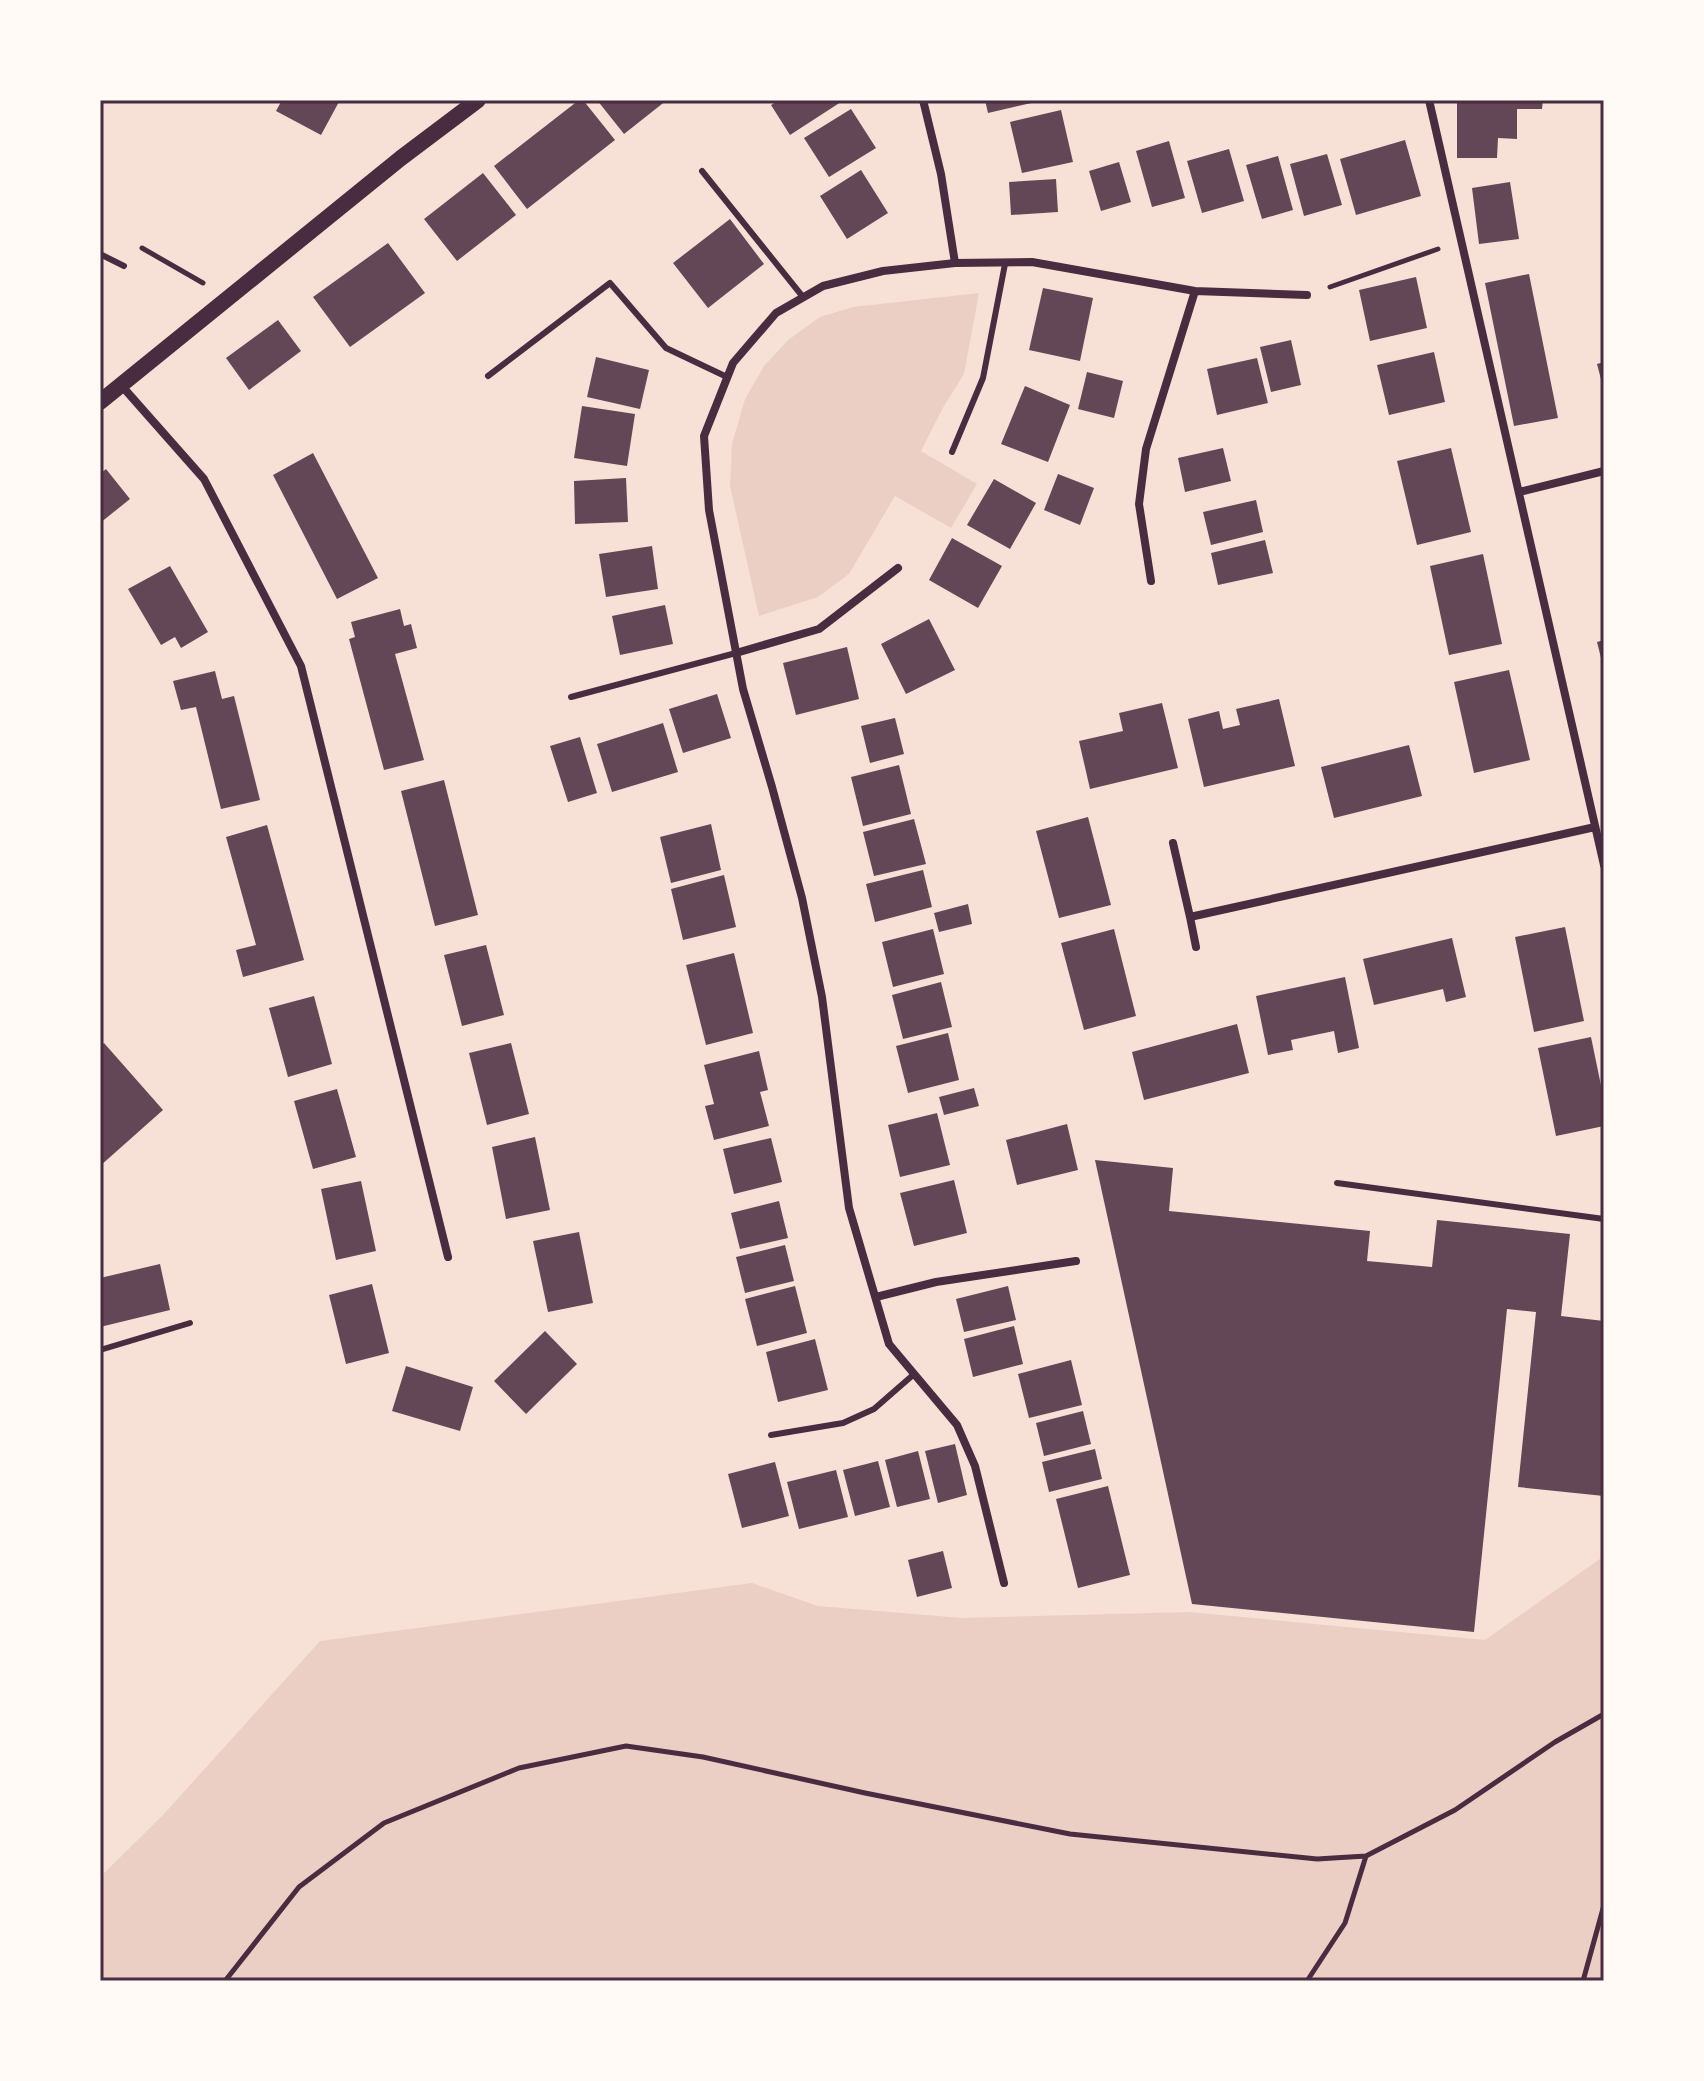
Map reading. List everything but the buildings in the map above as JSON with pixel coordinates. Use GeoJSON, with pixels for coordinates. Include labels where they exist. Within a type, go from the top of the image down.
{"type":"FeatureCollection","features":[{"type":"Feature","properties":{"kind":"main road"},"geometry":{"type":"LineString","coordinates":[[100,402],[401,158],[478,100]]}},
{"type":"Feature","properties":{"kind":"street"},"geometry":{"type":"LineString","coordinates":[[923,100],[941,174],[955,263]]}},
{"type":"Feature","properties":{"kind":"street"},"geometry":{"type":"LineString","coordinates":[[1429,100],[1604,865]]}},
{"type":"Feature","properties":{"kind":"street"},"geometry":{"type":"LineString","coordinates":[[1004,1583],[975,1466],[957,1425],[889,1344],[849,1208],[822,997],[802,898],[743,689],[709,510],[704,436],[733,363],[776,313],[823,286],[883,271],[955,263],[1032,262],[1195,291],[1307,295]]}},
{"type":"Feature","properties":{"kind":"street"},"geometry":{"type":"LineString","coordinates":[[1151,581],[1139,504],[1146,449],[1195,291]]}},
{"type":"Feature","properties":{"kind":"street"},"geometry":{"type":"LineString","coordinates":[[121,385],[204,479],[301,666],[448,1257]]}},
{"type":"Feature","properties":{"kind":"street"},"geometry":{"type":"LineString","coordinates":[[1519,492],[1604,471]]}},
{"type":"Feature","properties":{"kind":"street"},"geometry":{"type":"LineString","coordinates":[[736,653],[819,629],[898,568]]}},
{"type":"Feature","properties":{"kind":"street"},"geometry":{"type":"LineString","coordinates":[[1190,917],[1595,827]]}},
{"type":"Feature","properties":{"kind":"street"},"geometry":{"type":"LineString","coordinates":[[1173,843],[1196,947]]}},
{"type":"Feature","properties":{"kind":"street"},"geometry":{"type":"LineString","coordinates":[[876,1297],[936,1282],[1076,1261]]}},
{"type":"Feature","properties":{"kind":"lane"},"geometry":{"type":"LineString","coordinates":[[702,171],[803,297]]}},
{"type":"Feature","properties":{"kind":"lane"},"geometry":{"type":"LineString","coordinates":[[100,254],[124,266]]}},
{"type":"Feature","properties":{"kind":"lane"},"geometry":{"type":"LineString","coordinates":[[952,452],[983,378],[1005,264]]}},
{"type":"Feature","properties":{"kind":"lane"},"geometry":{"type":"LineString","coordinates":[[488,376],[610,283],[666,348],[727,377]]}},
{"type":"Feature","properties":{"kind":"lane"},"geometry":{"type":"LineString","coordinates":[[571,697],[736,653]]}},
{"type":"Feature","properties":{"kind":"lane"},"geometry":{"type":"LineString","coordinates":[[1337,1183],[1604,1219]]}},
{"type":"Feature","properties":{"kind":"lane"},"geometry":{"type":"LineString","coordinates":[[100,1350],[190,1323]]}},
{"type":"Feature","properties":{"kind":"lane"},"geometry":{"type":"LineString","coordinates":[[771,1435],[843,1423],[874,1409],[913,1375]]}},
{"type":"Feature","properties":{"kind":"path"},"geometry":{"type":"LineString","coordinates":[[1307,295],[1461,241]]}},
{"type":"Feature","properties":{"kind":"path"},"geometry":{"type":"LineString","coordinates":[[124,266],[135,244],[229,298]]}},
{"type":"Feature","properties":{"kind":"path"},"geometry":{"type":"LineString","coordinates":[[225,1981],[299,1887],[384,1823],[519,1768],[626,1746],[703,1757],[1070,1834],[1317,1859],[1366,1856],[1455,1810],[1555,1742],[1604,1714]]}},
{"type":"Feature","properties":{"kind":"path"},"geometry":{"type":"LineString","coordinates":[[1307,1981],[1345,1923],[1366,1856]]}},
{"type":"Feature","properties":{"kind":"path"},"geometry":{"type":"LineString","coordinates":[[1583,1981],[1604,1905]]}},
{"type":"Feature","properties":{"kind":"shaded area"},"geometry":{"type":"Polygon","coordinates":[[[979,293],[964,374],[921,451],[977,484],[951,528],[895,496],[849,574],[818,597],[759,616],[730,486],[732,444],[745,399],[764,366],[788,340],[820,317],[853,307],[979,293]]]}},
{"type":"Feature","properties":{"kind":"shaded area"},"geometry":{"type":"Polygon","coordinates":[[[1604,1556],[1604,1981],[100,1981],[100,1877],[163,1815],[320,1641],[752,1583],[818,1606],[962,1618],[1189,1612],[1485,1640],[1604,1556]]]}}]}
